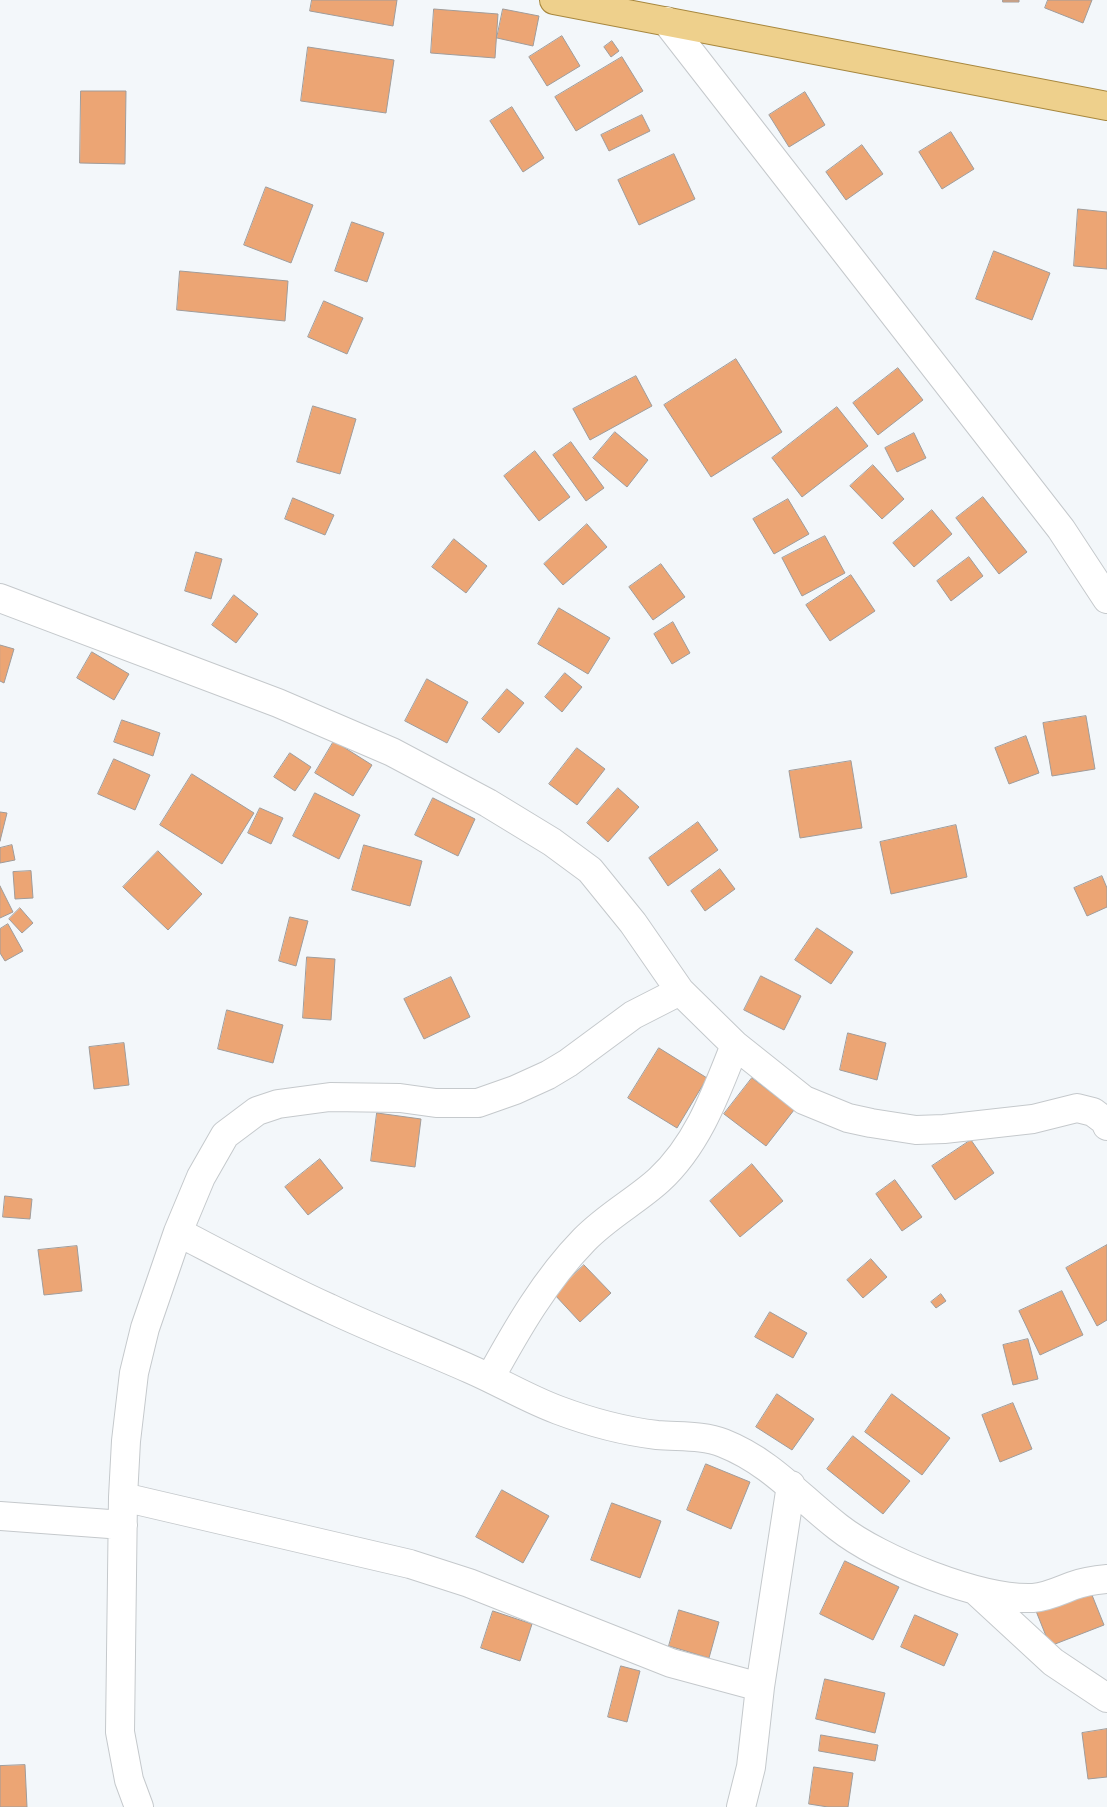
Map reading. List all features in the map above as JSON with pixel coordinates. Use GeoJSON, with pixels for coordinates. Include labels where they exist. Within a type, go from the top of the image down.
{"type":"FeatureCollection","features":[{"type":"Feature","properties":{"kind":"main road"},"geometry":{"type":"LineString","coordinates":[[554,0],[1107,106]]}},
{"type":"Feature","properties":{"kind":"street"},"geometry":{"type":"LineString","coordinates":[[666,21],[1060,529],[1107,599]]}},
{"type":"Feature","properties":{"kind":"street"},"geometry":{"type":"LineString","coordinates":[[0,598],[278,703],[392,752],[488,803],[552,842],[590,870],[633,923],[680,991],[735,1045],[804,1100],[848,1118],[916,1130],[944,1129],[1033,1119],[1077,1108],[1093,1112],[1107,1126]]}},
{"type":"Feature","properties":{"kind":"street"},"geometry":{"type":"LineString","coordinates":[[139,1807],[129,1780],[120,1732],[123,1497],[126,1441],[134,1373],[145,1328],[178,1232],[201,1177],[225,1135],[258,1111],[278,1104],[330,1097],[400,1098],[436,1103],[478,1103],[515,1090],[548,1075],[568,1063],[633,1015],[680,991]]}},
{"type":"Feature","properties":{"kind":"street"},"geometry":{"type":"LineString","coordinates":[[490,1378],[524,1318],[585,1239],[617,1211],[659,1180],[689,1146],[708,1111],[735,1045]]}},
{"type":"Feature","properties":{"kind":"street"},"geometry":{"type":"LineString","coordinates":[[178,1232],[328,1308],[490,1378],[557,1410],[611,1428],[656,1435],[696,1437],[721,1442],[755,1458],[792,1486],[839,1528],[880,1554],[975,1590],[1035,1598],[1051,1595],[1073,1586],[1107,1579]]}},
{"type":"Feature","properties":{"kind":"street"},"geometry":{"type":"LineString","coordinates":[[741,1807],[751,1767],[760,1687],[792,1486]]}},
{"type":"Feature","properties":{"kind":"street"},"geometry":{"type":"LineString","coordinates":[[123,1497],[410,1564],[469,1583],[671,1663],[760,1687]]}},
{"type":"Feature","properties":{"kind":"street"},"geometry":{"type":"LineString","coordinates":[[0,1516],[123,1525]]}},
{"type":"Feature","properties":{"kind":"street"},"geometry":{"type":"LineString","coordinates":[[975,1590],[1053,1662],[1107,1698]]}},
{"type":"Feature","properties":{"kind":"building"},"geometry":{"type":"Polygon","coordinates":[[[312,0],[397,0],[393,26],[310,11],[312,0]]]}},
{"type":"Feature","properties":{"kind":"building"},"geometry":{"type":"Polygon","coordinates":[[[1003,0],[1019,0],[1019,2],[1003,2],[1003,0]]]}},
{"type":"Feature","properties":{"kind":"building"},"geometry":{"type":"Polygon","coordinates":[[[1048,0],[1092,0],[1083,23],[1045,8],[1048,0]]]}},
{"type":"Feature","properties":{"kind":"building"},"geometry":{"type":"Polygon","coordinates":[[[434,9],[498,14],[495,58],[431,53],[434,9]]]}},
{"type":"Feature","properties":{"kind":"building"},"geometry":{"type":"Polygon","coordinates":[[[503,9],[539,16],[533,46],[497,38],[503,9]]]}},
{"type":"Feature","properties":{"kind":"building"},"geometry":{"type":"Polygon","coordinates":[[[562,36],[580,66],[547,86],[529,57],[562,36]]]}},
{"type":"Feature","properties":{"kind":"building"},"geometry":{"type":"Polygon","coordinates":[[[612,41],[619,51],[611,57],[604,47],[612,41]]]}},
{"type":"Feature","properties":{"kind":"building"},"geometry":{"type":"Polygon","coordinates":[[[308,47],[394,60],[386,113],[301,101],[308,47]]]}},
{"type":"Feature","properties":{"kind":"building"},"geometry":{"type":"Polygon","coordinates":[[[622,57],[643,91],[576,131],[555,97],[622,57]]]}},
{"type":"Feature","properties":{"kind":"building"},"geometry":{"type":"Polygon","coordinates":[[[81,91],[126,91],[125,164],[80,163],[81,91]]]}},
{"type":"Feature","properties":{"kind":"building"},"geometry":{"type":"Polygon","coordinates":[[[805,92],[825,125],[789,147],[769,115],[805,92]]]}},
{"type":"Feature","properties":{"kind":"building"},"geometry":{"type":"Polygon","coordinates":[[[512,107],[544,158],[523,172],[490,121],[512,107]]]}},
{"type":"Feature","properties":{"kind":"building"},"geometry":{"type":"Polygon","coordinates":[[[642,115],[650,131],[609,151],[601,135],[642,115]]]}},
{"type":"Feature","properties":{"kind":"building"},"geometry":{"type":"Polygon","coordinates":[[[951,132],[974,169],[942,189],[919,152],[951,132]]]}},
{"type":"Feature","properties":{"kind":"building"},"geometry":{"type":"Polygon","coordinates":[[[862,145],[883,174],[846,200],[826,172],[862,145]]]}},
{"type":"Feature","properties":{"kind":"building"},"geometry":{"type":"Polygon","coordinates":[[[674,154],[695,199],[639,225],[618,180],[674,154]]]}},
{"type":"Feature","properties":{"kind":"building"},"geometry":{"type":"Polygon","coordinates":[[[266,187],[313,205],[291,263],[244,245],[266,187]]]}},
{"type":"Feature","properties":{"kind":"building"},"geometry":{"type":"Polygon","coordinates":[[[1078,209],[1107,212],[1107,269],[1074,266],[1078,209]]]}},
{"type":"Feature","properties":{"kind":"building"},"geometry":{"type":"Polygon","coordinates":[[[352,222],[384,233],[367,282],[335,271],[352,222]]]}},
{"type":"Feature","properties":{"kind":"building"},"geometry":{"type":"Polygon","coordinates":[[[994,251],[1050,273],[1032,320],[976,299],[994,251]]]}},
{"type":"Feature","properties":{"kind":"building"},"geometry":{"type":"Polygon","coordinates":[[[180,271],[288,281],[285,321],[177,310],[180,271]]]}},
{"type":"Feature","properties":{"kind":"building"},"geometry":{"type":"Polygon","coordinates":[[[324,301],[363,318],[347,354],[308,337],[324,301]]]}},
{"type":"Feature","properties":{"kind":"building"},"geometry":{"type":"Polygon","coordinates":[[[736,359],[782,432],[711,477],[664,405],[736,359]]]}},
{"type":"Feature","properties":{"kind":"building"},"geometry":{"type":"Polygon","coordinates":[[[898,368],[923,400],[878,435],[853,403],[898,368]]]}},
{"type":"Feature","properties":{"kind":"building"},"geometry":{"type":"Polygon","coordinates":[[[636,376],[652,406],[590,440],[573,409],[636,376]]]}},
{"type":"Feature","properties":{"kind":"building"},"geometry":{"type":"Polygon","coordinates":[[[313,406],[356,419],[340,474],[297,462],[313,406]]]}},
{"type":"Feature","properties":{"kind":"building"},"geometry":{"type":"Polygon","coordinates":[[[837,407],[868,446],[802,497],[772,458],[837,407]]]}},
{"type":"Feature","properties":{"kind":"building"},"geometry":{"type":"Polygon","coordinates":[[[615,432],[648,460],[627,487],[593,458],[615,432]]]}},
{"type":"Feature","properties":{"kind":"building"},"geometry":{"type":"Polygon","coordinates":[[[914,433],[926,458],[897,472],[885,448],[914,433]]]}},
{"type":"Feature","properties":{"kind":"building"},"geometry":{"type":"Polygon","coordinates":[[[571,442],[604,488],[586,501],[553,455],[571,442]]]}},
{"type":"Feature","properties":{"kind":"building"},"geometry":{"type":"Polygon","coordinates":[[[535,451],[570,497],[539,521],[504,476],[535,451]]]}},
{"type":"Feature","properties":{"kind":"building"},"geometry":{"type":"Polygon","coordinates":[[[873,465],[904,499],[882,519],[850,486],[873,465]]]}},
{"type":"Feature","properties":{"kind":"building"},"geometry":{"type":"Polygon","coordinates":[[[983,497],[1027,552],[999,574],[956,518],[983,497]]]}},
{"type":"Feature","properties":{"kind":"building"},"geometry":{"type":"Polygon","coordinates":[[[293,498],[334,515],[325,535],[285,519],[293,498]]]}},
{"type":"Feature","properties":{"kind":"building"},"geometry":{"type":"Polygon","coordinates":[[[788,499],[809,534],[774,554],[753,519],[788,499]]]}},
{"type":"Feature","properties":{"kind":"building"},"geometry":{"type":"Polygon","coordinates":[[[932,510],[952,534],[914,567],[893,543],[932,510]]]}},
{"type":"Feature","properties":{"kind":"building"},"geometry":{"type":"Polygon","coordinates":[[[587,524],[607,547],[563,585],[544,564],[587,524]]]}},
{"type":"Feature","properties":{"kind":"building"},"geometry":{"type":"Polygon","coordinates":[[[825,536],[845,573],[802,596],[782,558],[825,536]]]}},
{"type":"Feature","properties":{"kind":"building"},"geometry":{"type":"Polygon","coordinates":[[[454,539],[487,566],[466,593],[432,567],[454,539]]]}},
{"type":"Feature","properties":{"kind":"building"},"geometry":{"type":"Polygon","coordinates":[[[196,552],[222,559],[211,599],[185,591],[196,552]]]}},
{"type":"Feature","properties":{"kind":"building"},"geometry":{"type":"Polygon","coordinates":[[[969,557],[983,576],[951,601],[937,581],[969,557]]]}},
{"type":"Feature","properties":{"kind":"building"},"geometry":{"type":"Polygon","coordinates":[[[661,564],[685,597],[653,620],[629,587],[661,564]]]}},
{"type":"Feature","properties":{"kind":"building"},"geometry":{"type":"Polygon","coordinates":[[[851,575],[875,611],[830,641],[806,605],[851,575]]]}},
{"type":"Feature","properties":{"kind":"building"},"geometry":{"type":"Polygon","coordinates":[[[234,595],[258,614],[236,643],[212,625],[234,595]]]}},
{"type":"Feature","properties":{"kind":"building"},"geometry":{"type":"Polygon","coordinates":[[[559,608],[610,638],[588,674],[538,644],[559,608]]]}},
{"type":"Feature","properties":{"kind":"building"},"geometry":{"type":"Polygon","coordinates":[[[673,622],[690,653],[672,664],[654,634],[673,622]]]}},
{"type":"Feature","properties":{"kind":"building"},"geometry":{"type":"Polygon","coordinates":[[[0,645],[14,649],[4,683],[0,681],[0,645]]]}},
{"type":"Feature","properties":{"kind":"building"},"geometry":{"type":"Polygon","coordinates":[[[92,652],[129,674],[114,700],[77,678],[92,652]]]}},
{"type":"Feature","properties":{"kind":"building"},"geometry":{"type":"Polygon","coordinates":[[[565,673],[582,687],[562,712],[545,697],[565,673]]]}},
{"type":"Feature","properties":{"kind":"building"},"geometry":{"type":"Polygon","coordinates":[[[427,679],[468,702],[447,743],[405,721],[427,679]]]}},
{"type":"Feature","properties":{"kind":"building"},"geometry":{"type":"Polygon","coordinates":[[[507,689],[524,703],[499,733],[482,719],[507,689]]]}},
{"type":"Feature","properties":{"kind":"building"},"geometry":{"type":"Polygon","coordinates":[[[1086,716],[1095,769],[1052,776],[1043,723],[1086,716]]]}},
{"type":"Feature","properties":{"kind":"building"},"geometry":{"type":"Polygon","coordinates":[[[122,720],[160,733],[153,756],[114,742],[122,720]]]}},
{"type":"Feature","properties":{"kind":"building"},"geometry":{"type":"Polygon","coordinates":[[[1026,736],[1039,773],[1009,784],[995,748],[1026,736]]]}},
{"type":"Feature","properties":{"kind":"building"},"geometry":{"type":"Polygon","coordinates":[[[334,741],[372,765],[353,796],[315,773],[334,741]]]}},
{"type":"Feature","properties":{"kind":"building"},"geometry":{"type":"Polygon","coordinates":[[[577,748],[605,769],[577,805],[549,784],[577,748]]]}},
{"type":"Feature","properties":{"kind":"building"},"geometry":{"type":"Polygon","coordinates":[[[290,753],[311,767],[295,791],[274,777],[290,753]]]}},
{"type":"Feature","properties":{"kind":"building"},"geometry":{"type":"Polygon","coordinates":[[[114,759],[150,775],[135,810],[98,794],[114,759]]]}},
{"type":"Feature","properties":{"kind":"building"},"geometry":{"type":"Polygon","coordinates":[[[851,761],[862,828],[800,838],[789,771],[851,761]]]}},
{"type":"Feature","properties":{"kind":"building"},"geometry":{"type":"Polygon","coordinates":[[[192,774],[254,813],[222,864],[160,825],[192,774]]]}},
{"type":"Feature","properties":{"kind":"building"},"geometry":{"type":"Polygon","coordinates":[[[618,788],[639,807],[608,842],[587,823],[618,788]]]}},
{"type":"Feature","properties":{"kind":"building"},"geometry":{"type":"Polygon","coordinates":[[[315,793],[360,815],[339,859],[293,836],[315,793]]]}},
{"type":"Feature","properties":{"kind":"building"},"geometry":{"type":"Polygon","coordinates":[[[433,798],[475,819],[458,856],[415,835],[433,798]]]}},
{"type":"Feature","properties":{"kind":"building"},"geometry":{"type":"Polygon","coordinates":[[[260,808],[283,818],[271,844],[248,833],[260,808]]]}},
{"type":"Feature","properties":{"kind":"building"},"geometry":{"type":"Polygon","coordinates":[[[0,812],[7,813],[0,841],[0,812]]]}},
{"type":"Feature","properties":{"kind":"building"},"geometry":{"type":"Polygon","coordinates":[[[698,822],[718,850],[668,886],[649,858],[698,822]]]}},
{"type":"Feature","properties":{"kind":"building"},"geometry":{"type":"Polygon","coordinates":[[[956,825],[967,877],[891,894],[880,842],[956,825]]]}},
{"type":"Feature","properties":{"kind":"building"},"geometry":{"type":"Polygon","coordinates":[[[12,845],[15,860],[0,863],[0,848],[12,845]]]}},
{"type":"Feature","properties":{"kind":"building"},"geometry":{"type":"Polygon","coordinates":[[[364,845],[422,861],[410,906],[352,890],[364,845]]]}},
{"type":"Feature","properties":{"kind":"building"},"geometry":{"type":"Polygon","coordinates":[[[158,851],[202,894],[168,930],[123,887],[158,851]]]}},
{"type":"Feature","properties":{"kind":"building"},"geometry":{"type":"Polygon","coordinates":[[[720,869],[735,889],[705,911],[691,891],[720,869]]]}},
{"type":"Feature","properties":{"kind":"building"},"geometry":{"type":"Polygon","coordinates":[[[31,871],[33,898],[15,899],[13,872],[31,871]]]}},
{"type":"Feature","properties":{"kind":"building"},"geometry":{"type":"Polygon","coordinates":[[[1102,876],[1107,888],[1107,907],[1087,916],[1074,888],[1102,876]]]}},
{"type":"Feature","properties":{"kind":"building"},"geometry":{"type":"Polygon","coordinates":[[[0,886],[13,912],[0,918],[0,886]]]}},
{"type":"Feature","properties":{"kind":"building"},"geometry":{"type":"Polygon","coordinates":[[[20,908],[33,923],[22,933],[9,919],[20,908]]]}},
{"type":"Feature","properties":{"kind":"building"},"geometry":{"type":"Polygon","coordinates":[[[290,917],[308,921],[296,966],[279,961],[290,917]]]}},
{"type":"Feature","properties":{"kind":"building"},"geometry":{"type":"Polygon","coordinates":[[[8,924],[23,951],[5,961],[0,953],[0,929],[8,924]]]}},
{"type":"Feature","properties":{"kind":"building"},"geometry":{"type":"Polygon","coordinates":[[[817,928],[853,952],[831,984],[795,960],[817,928]]]}},
{"type":"Feature","properties":{"kind":"building"},"geometry":{"type":"Polygon","coordinates":[[[307,957],[335,959],[331,1020],[303,1018],[307,957]]]}},
{"type":"Feature","properties":{"kind":"building"},"geometry":{"type":"Polygon","coordinates":[[[761,976],[801,996],[784,1030],[744,1010],[761,976]]]}},
{"type":"Feature","properties":{"kind":"building"},"geometry":{"type":"Polygon","coordinates":[[[451,977],[470,1017],[424,1039],[404,999],[451,977]]]}},
{"type":"Feature","properties":{"kind":"building"},"geometry":{"type":"Polygon","coordinates":[[[227,1010],[283,1025],[273,1063],[218,1049],[227,1010]]]}},
{"type":"Feature","properties":{"kind":"building"},"geometry":{"type":"Polygon","coordinates":[[[848,1033],[886,1043],[877,1080],[840,1070],[848,1033]]]}},
{"type":"Feature","properties":{"kind":"building"},"geometry":{"type":"Polygon","coordinates":[[[124,1043],[129,1085],[94,1089],[89,1047],[124,1043]]]}},
{"type":"Feature","properties":{"kind":"building"},"geometry":{"type":"Polygon","coordinates":[[[659,1048],[707,1078],[677,1128],[628,1098],[659,1048]]]}},
{"type":"Feature","properties":{"kind":"building"},"geometry":{"type":"Polygon","coordinates":[[[752,1078],[794,1110],[766,1146],[724,1114],[752,1078]]]}},
{"type":"Feature","properties":{"kind":"building"},"geometry":{"type":"Polygon","coordinates":[[[377,1113],[421,1119],[415,1167],[371,1161],[377,1113]]]}},
{"type":"Feature","properties":{"kind":"building"},"geometry":{"type":"Polygon","coordinates":[[[971,1140],[994,1173],[955,1200],[932,1166],[971,1140]]]}},
{"type":"Feature","properties":{"kind":"building"},"geometry":{"type":"Polygon","coordinates":[[[320,1159],[343,1188],[308,1215],[285,1187],[320,1159]]]}},
{"type":"Feature","properties":{"kind":"building"},"geometry":{"type":"Polygon","coordinates":[[[752,1164],[783,1201],[740,1237],[710,1201],[752,1164]]]}},
{"type":"Feature","properties":{"kind":"building"},"geometry":{"type":"Polygon","coordinates":[[[895,1180],[922,1217],[902,1231],[876,1194],[895,1180]]]}},
{"type":"Feature","properties":{"kind":"building"},"geometry":{"type":"Polygon","coordinates":[[[5,1196],[32,1199],[30,1219],[3,1217],[5,1196]]]}},
{"type":"Feature","properties":{"kind":"building"},"geometry":{"type":"Polygon","coordinates":[[[1107,1245],[1107,1320],[1097,1326],[1066,1268],[1107,1245]]]}},
{"type":"Feature","properties":{"kind":"building"},"geometry":{"type":"Polygon","coordinates":[[[77,1246],[82,1291],[44,1295],[38,1250],[77,1246]]]}},
{"type":"Feature","properties":{"kind":"building"},"geometry":{"type":"Polygon","coordinates":[[[871,1259],[887,1277],[863,1298],[847,1280],[871,1259]]]}},
{"type":"Feature","properties":{"kind":"building"},"geometry":{"type":"Polygon","coordinates":[[[584,1265],[611,1293],[580,1322],[554,1294],[584,1265]]]}},
{"type":"Feature","properties":{"kind":"building"},"geometry":{"type":"Polygon","coordinates":[[[1062,1291],[1083,1335],[1040,1355],[1019,1311],[1062,1291]]]}},
{"type":"Feature","properties":{"kind":"building"},"geometry":{"type":"Polygon","coordinates":[[[941,1294],[946,1301],[936,1308],[931,1302],[941,1294]]]}},
{"type":"Feature","properties":{"kind":"building"},"geometry":{"type":"Polygon","coordinates":[[[770,1312],[807,1333],[793,1358],[755,1337],[770,1312]]]}},
{"type":"Feature","properties":{"kind":"building"},"geometry":{"type":"Polygon","coordinates":[[[1028,1339],[1038,1379],[1013,1385],[1003,1345],[1028,1339]]]}},
{"type":"Feature","properties":{"kind":"building"},"geometry":{"type":"Polygon","coordinates":[[[777,1394],[814,1419],[792,1450],[756,1427],[777,1394]]]}},
{"type":"Feature","properties":{"kind":"building"},"geometry":{"type":"Polygon","coordinates":[[[892,1394],[950,1438],[922,1475],[865,1432],[892,1394]]]}},
{"type":"Feature","properties":{"kind":"building"},"geometry":{"type":"Polygon","coordinates":[[[1013,1403],[1032,1449],[1000,1462],[982,1415],[1013,1403]]]}},
{"type":"Feature","properties":{"kind":"building"},"geometry":{"type":"Polygon","coordinates":[[[853,1436],[910,1481],[883,1514],[827,1469],[853,1436]]]}},
{"type":"Feature","properties":{"kind":"building"},"geometry":{"type":"Polygon","coordinates":[[[706,1464],[750,1482],[731,1529],[687,1510],[706,1464]]]}},
{"type":"Feature","properties":{"kind":"building"},"geometry":{"type":"Polygon","coordinates":[[[502,1490],[549,1516],[523,1563],[476,1537],[502,1490]]]}},
{"type":"Feature","properties":{"kind":"building"},"geometry":{"type":"Polygon","coordinates":[[[612,1503],[661,1521],[640,1578],[591,1560],[612,1503]]]}},
{"type":"Feature","properties":{"kind":"building"},"geometry":{"type":"Polygon","coordinates":[[[845,1561],[899,1587],[873,1640],[820,1614],[845,1561]]]}},
{"type":"Feature","properties":{"kind":"building"},"geometry":{"type":"Polygon","coordinates":[[[1088,1585],[1104,1625],[1050,1646],[1034,1606],[1088,1585]]]}},
{"type":"Feature","properties":{"kind":"building"},"geometry":{"type":"Polygon","coordinates":[[[679,1610],[719,1622],[709,1658],[669,1646],[679,1610]]]}},
{"type":"Feature","properties":{"kind":"building"},"geometry":{"type":"Polygon","coordinates":[[[493,1611],[532,1624],[520,1661],[481,1648],[493,1611]]]}},
{"type":"Feature","properties":{"kind":"building"},"geometry":{"type":"Polygon","coordinates":[[[915,1615],[958,1634],[944,1666],[901,1647],[915,1615]]]}},
{"type":"Feature","properties":{"kind":"building"},"geometry":{"type":"Polygon","coordinates":[[[621,1666],[640,1671],[627,1722],[608,1717],[621,1666]]]}},
{"type":"Feature","properties":{"kind":"building"},"geometry":{"type":"Polygon","coordinates":[[[825,1679],[885,1693],[875,1733],[816,1719],[825,1679]]]}},
{"type":"Feature","properties":{"kind":"building"},"geometry":{"type":"Polygon","coordinates":[[[1107,1729],[1107,1777],[1088,1779],[1082,1733],[1107,1729]]]}},
{"type":"Feature","properties":{"kind":"building"},"geometry":{"type":"Polygon","coordinates":[[[821,1735],[878,1745],[875,1761],[819,1751],[821,1735]]]}},
{"type":"Feature","properties":{"kind":"building"},"geometry":{"type":"Polygon","coordinates":[[[25,1765],[27,1807],[0,1807],[0,1766],[25,1765]]]}},
{"type":"Feature","properties":{"kind":"building"},"geometry":{"type":"Polygon","coordinates":[[[814,1767],[853,1773],[848,1807],[828,1807],[809,1804],[814,1767]]]}}]}
